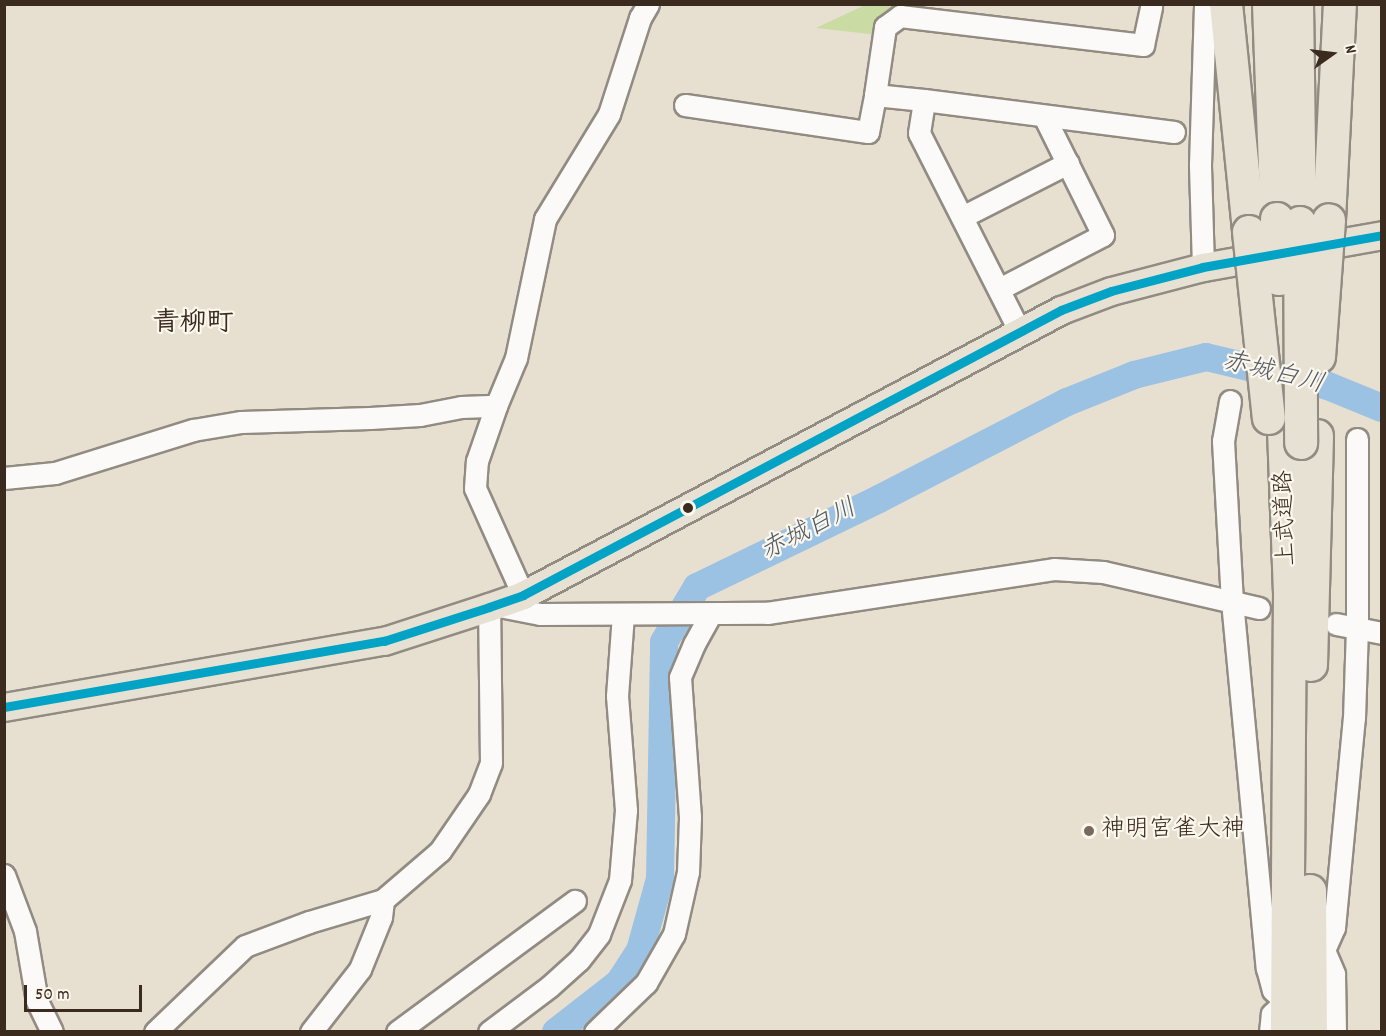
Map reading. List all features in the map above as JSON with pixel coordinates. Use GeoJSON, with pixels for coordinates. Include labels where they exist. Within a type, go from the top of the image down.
{"type":"FeatureCollection","features":[{"type":"Feature","properties":{"kind":"highway"},"geometry":{"type":"LineString","coordinates":[[1226,4],[1248,232],[1293,432]]}},
{"type":"Feature","properties":{"kind":"highway","name":"上武道路"},"geometry":{"type":"LineString","coordinates":[[1269,4],[1302,221]]}},
{"type":"Feature","properties":{"kind":"highway","name":"上武道路"},"geometry":{"type":"LineString","coordinates":[[1298,4],[1302,221],[1293,432],[1290,593],[1303,1011]]}},
{"type":"Feature","properties":{"kind":"highway"},"geometry":{"type":"LineString","coordinates":[[1302,221],[1340,4]]}},
{"type":"Feature","properties":{"kind":"highway","name":"上武道路"},"geometry":{"type":"LineString","coordinates":[[1287,1032],[1303,1011],[1317,956],[1293,432]]}},
{"type":"Feature","properties":{"kind":"main road"},"geometry":{"type":"LineString","coordinates":[[4,707],[384,641],[491,606],[523,595],[1061,310],[1111,291],[1203,267],[1382,236]]}},
{"type":"Feature","properties":{"kind":"street"},"geometry":{"type":"LineString","coordinates":[[523,595],[474,488],[477,461],[516,358],[545,219],[609,114],[640,18],[648,4]]}},
{"type":"Feature","properties":{"kind":"street"},"geometry":{"type":"LineString","coordinates":[[1203,267],[1200,165],[1205,4]]}},
{"type":"Feature","properties":{"kind":"street"},"geometry":{"type":"LineString","coordinates":[[685,105],[868,132],[885,27],[900,16],[1143,45],[1151,6]]}},
{"type":"Feature","properties":{"kind":"street"},"geometry":{"type":"LineString","coordinates":[[875,95],[1174,132]]}},
{"type":"Feature","properties":{"kind":"street"},"geometry":{"type":"LineString","coordinates":[[924,100],[919,133],[1020,332]]}},
{"type":"Feature","properties":{"kind":"street"},"geometry":{"type":"LineString","coordinates":[[999,289],[1103,235],[1044,116]]}},
{"type":"Feature","properties":{"kind":"street"},"geometry":{"type":"LineString","coordinates":[[962,217],[1068,164]]}},
{"type":"Feature","properties":{"kind":"street"},"geometry":{"type":"LineString","coordinates":[[1230,401],[1223,441],[1232,601],[1267,968],[1273,990],[1280,998],[1303,1011]]}},
{"type":"Feature","properties":{"kind":"street"},"geometry":{"type":"LineString","coordinates":[[4,478],[54,473],[193,430],[241,422],[420,415],[461,407],[496,406]]}},
{"type":"Feature","properties":{"kind":"street"},"geometry":{"type":"LineString","coordinates":[[1335,1032],[1334,974],[1317,956],[1334,928],[1354,718],[1357,628],[1357,439]]}},
{"type":"Feature","properties":{"kind":"street"},"geometry":{"type":"LineString","coordinates":[[156,1032],[245,946],[309,922],[383,900],[440,851],[479,794],[491,763],[491,606],[540,614],[768,613],[841,604],[1054,569],[1103,572],[1259,608]]}},
{"type":"Feature","properties":{"kind":"street"},"geometry":{"type":"LineString","coordinates":[[489,1032],[550,986],[579,960],[599,934],[620,880],[626,810],[617,696],[629,614]]}},
{"type":"Feature","properties":{"kind":"street"},"geometry":{"type":"LineString","coordinates":[[595,1032],[646,983],[675,934],[688,872],[690,817],[680,677],[710,615]]}},
{"type":"Feature","properties":{"kind":"street"},"geometry":{"type":"LineString","coordinates":[[1336,624],[1382,633]]}},
{"type":"Feature","properties":{"kind":"street"},"geometry":{"type":"LineString","coordinates":[[4,875],[25,931],[37,1001],[52,1032]]}},
{"type":"Feature","properties":{"kind":"street"},"geometry":{"type":"LineString","coordinates":[[311,1032],[360,969],[381,917],[383,900]]}},
{"type":"Feature","properties":{"kind":"street"},"geometry":{"type":"LineString","coordinates":[[397,1032],[575,901]]}},
{"type":"Feature","properties":{"kind":"street"},"geometry":{"type":"LineString","coordinates":[[1270,1032],[1272,1014],[1303,1011]]}},
{"type":"Feature","properties":{"kind":"green space"},"geometry":{"type":"Polygon","coordinates":[[[865,5],[899,5],[898,12],[879,35],[816,28],[865,5]]]}},
{"type":"Feature","properties":{"kind":"waterway","name":"赤城白川"},"geometry":{"type":"LineString","coordinates":[[556,1032],[619,983],[640,951],[660,879],[664,642],[697,587],[879,499],[1067,402],[1134,375],[1206,357],[1328,386],[1382,408]]}},
{"type":"Feature","properties":{"kind":"transit line"},"geometry":{"type":"LineString","coordinates":[[4,707],[384,641],[489,607],[523,595],[1061,310],[1111,291],[1203,267],[1382,235]]}},
{"type":"Feature","properties":{"kind":"place","name":"神明宮雀大神"},"geometry":{"type":"Point","coordinates":[1089,831]}},
{"type":"Feature","properties":{"kind":"district","name":"青柳町"},"geometry":{"type":"Point","coordinates":[193,325]}}]}
